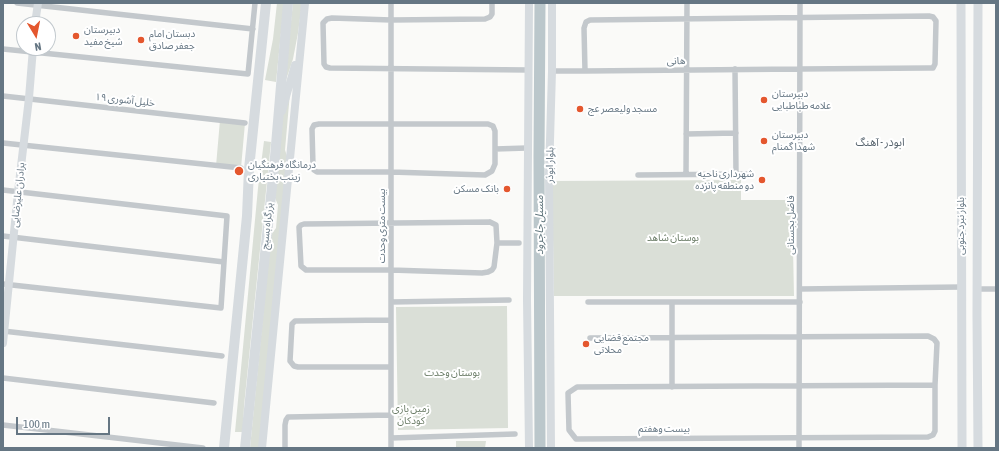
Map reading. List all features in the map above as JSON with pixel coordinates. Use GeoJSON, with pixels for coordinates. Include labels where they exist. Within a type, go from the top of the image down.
{"type":"FeatureCollection","features":[{"type":"Feature","properties":{"kind":"highway","name":"بزرگراه بسیج"},"geometry":{"type":"LineString","coordinates":[[224,448],[247,216],[249,169],[266,3]]}},
{"type":"Feature","properties":{"kind":"highway","name":"بزرگراه بسیج"},"geometry":{"type":"LineString","coordinates":[[245,448],[288,3]]}},
{"type":"Feature","properties":{"kind":"main road"},"geometry":{"type":"LineString","coordinates":[[262,448],[305,3]]}},
{"type":"Feature","properties":{"kind":"main road"},"geometry":{"type":"LineString","coordinates":[[529,3],[527,148],[529,448]]}},
{"type":"Feature","properties":{"kind":"main road","name":"بلوار ابوذر"},"geometry":{"type":"LineString","coordinates":[[551,448],[549,175],[552,3]]}},
{"type":"Feature","properties":{"kind":"main road","name":"بلوار نبرد جنوبی"},"geometry":{"type":"LineString","coordinates":[[961,3],[962,448]]}},
{"type":"Feature","properties":{"kind":"main road","name":"بلوار نبرد جنوبی"},"geometry":{"type":"LineString","coordinates":[[978,3],[978,448]]}},
{"type":"Feature","properties":{"kind":"main road"},"geometry":{"type":"LineString","coordinates":[[36,16],[37,4]]}},
{"type":"Feature","properties":{"kind":"main road"},"geometry":{"type":"LineString","coordinates":[[276,133],[301,42]]}},
{"type":"Feature","properties":{"kind":"main road","name":"برادران علیرضایی"},"geometry":{"type":"LineString","coordinates":[[3,343],[6,284],[13,238],[32,56]]}},
{"type":"Feature","properties":{"kind":"street"},"geometry":{"type":"LineString","coordinates":[[17,3],[253,29]]}},
{"type":"Feature","properties":{"kind":"street"},"geometry":{"type":"LineString","coordinates":[[56,53],[248,74],[255,3]]}},
{"type":"Feature","properties":{"kind":"street","name":"بیست متری وحدت"},"geometry":{"type":"LineString","coordinates":[[390,448],[391,3]]}},
{"type":"Feature","properties":{"kind":"street"},"geometry":{"type":"LineString","coordinates":[[492,3],[492,14],[490,17],[485,19],[391,20],[332,18],[323,23],[324,64],[326,67],[391,69],[528,70]]}},
{"type":"Feature","properties":{"kind":"street"},"geometry":{"type":"LineString","coordinates":[[686,174],[687,3]]}},
{"type":"Feature","properties":{"kind":"street","name":"فاضل بجستانی"},"geometry":{"type":"LineString","coordinates":[[799,448],[800,3]]}},
{"type":"Feature","properties":{"kind":"street","name":"هانی"},"geometry":{"type":"LineString","coordinates":[[552,71],[933,68],[935,64],[936,21],[934,17],[800,18]]}},
{"type":"Feature","properties":{"kind":"street"},"geometry":{"type":"LineString","coordinates":[[585,71],[584,28],[586,22],[590,20],[800,18]]}},
{"type":"Feature","properties":{"kind":"street"},"geometry":{"type":"LineString","coordinates":[[3,49],[16,49]]}},
{"type":"Feature","properties":{"kind":"street"},"geometry":{"type":"LineString","coordinates":[[735,69],[736,174]]}},
{"type":"Feature","properties":{"kind":"street","name":"خلیل آشوری ۱۹"},"geometry":{"type":"LineString","coordinates":[[3,96],[245,123]]}},
{"type":"Feature","properties":{"kind":"street"},"geometry":{"type":"LineString","coordinates":[[391,124],[488,124],[493,126],[495,131],[495,164],[492,171],[485,175],[391,172],[317,172],[314,170],[312,129],[314,125],[391,124]]}},
{"type":"Feature","properties":{"kind":"street"},"geometry":{"type":"LineString","coordinates":[[686,134],[736,133]]}},
{"type":"Feature","properties":{"kind":"street"},"geometry":{"type":"LineString","coordinates":[[3,143],[241,168]]}},
{"type":"Feature","properties":{"kind":"street"},"geometry":{"type":"LineString","coordinates":[[495,148],[527,148]]}},
{"type":"Feature","properties":{"kind":"street"},"geometry":{"type":"LineString","coordinates":[[638,175],[748,174]]}},
{"type":"Feature","properties":{"kind":"street"},"geometry":{"type":"LineString","coordinates":[[3,190],[227,216],[221,308],[6,284]]}},
{"type":"Feature","properties":{"kind":"street"},"geometry":{"type":"LineString","coordinates":[[391,222],[490,222],[496,225],[497,230],[494,267],[488,272],[482,273],[391,270],[306,270],[301,266],[299,227],[301,225],[391,222]]}},
{"type":"Feature","properties":{"kind":"street"},"geometry":{"type":"LineString","coordinates":[[3,236],[224,262]]}},
{"type":"Feature","properties":{"kind":"street"},"geometry":{"type":"LineString","coordinates":[[497,243],[519,243]]}},
{"type":"Feature","properties":{"kind":"street"},"geometry":{"type":"LineString","coordinates":[[800,289],[962,287]]}},
{"type":"Feature","properties":{"kind":"street"},"geometry":{"type":"LineString","coordinates":[[978,289],[996,289]]}},
{"type":"Feature","properties":{"kind":"street"},"geometry":{"type":"LineString","coordinates":[[391,302],[508,300]]}},
{"type":"Feature","properties":{"kind":"street"},"geometry":{"type":"LineString","coordinates":[[588,302],[800,302]]}},
{"type":"Feature","properties":{"kind":"street"},"geometry":{"type":"LineString","coordinates":[[672,302],[672,387],[935,385]]}},
{"type":"Feature","properties":{"kind":"street"},"geometry":{"type":"LineString","coordinates":[[390,367],[298,367],[291,364],[293,322],[303,320],[391,320]]}},
{"type":"Feature","properties":{"kind":"street"},"geometry":{"type":"LineString","coordinates":[[4,331],[222,356]]}},
{"type":"Feature","properties":{"kind":"street"},"geometry":{"type":"LineString","coordinates":[[590,338],[928,336],[934,338],[937,343],[935,431],[933,435],[928,437],[799,437]]}},
{"type":"Feature","properties":{"kind":"street"},"geometry":{"type":"LineString","coordinates":[[3,378],[214,402]]}},
{"type":"Feature","properties":{"kind":"street","name":"بیست وهفتم"},"geometry":{"type":"LineString","coordinates":[[672,387],[577,387],[568,393],[569,430],[576,439],[799,437]]}},
{"type":"Feature","properties":{"kind":"street"},"geometry":{"type":"LineString","coordinates":[[285,448],[286,420],[288,417],[390,415]]}},
{"type":"Feature","properties":{"kind":"street"},"geometry":{"type":"LineString","coordinates":[[3,425],[203,448]]}},
{"type":"Feature","properties":{"kind":"street"},"geometry":{"type":"LineString","coordinates":[[390,438],[515,434]]}},
{"type":"Feature","properties":{"kind":"green space"},"geometry":{"type":"Polygon","coordinates":[[[277,3],[284,3],[276,82],[265,80],[273,39],[277,3]]]}},
{"type":"Feature","properties":{"kind":"green space"},"geometry":{"type":"Polygon","coordinates":[[[293,3],[302,3],[293,59],[284,86],[293,3]]]}},
{"type":"Feature","properties":{"kind":"green space"},"geometry":{"type":"Polygon","coordinates":[[[291,81],[285,150],[288,159],[259,448],[250,448],[271,235],[276,228],[278,205],[275,198],[281,114],[291,81]]]}},
{"type":"Feature","properties":{"kind":"green space"},"geometry":{"type":"Polygon","coordinates":[[[220,120],[245,123],[241,168],[216,166],[220,120]]]}},
{"type":"Feature","properties":{"kind":"green space"},"geometry":{"type":"Polygon","coordinates":[[[264,141],[271,142],[244,406],[243,432],[235,432],[258,188],[264,141]]]}},
{"type":"Feature","properties":{"kind":"green space","name":"بوستان شاهد"},"geometry":{"type":"Polygon","coordinates":[[[741,180],[741,200],[792,200],[794,296],[554,296],[552,181],[741,180]]]}},
{"type":"Feature","properties":{"kind":"green space","name":"بوستان وحدت"},"geometry":{"type":"Polygon","coordinates":[[[507,306],[508,428],[398,430],[396,307],[507,306]]]}},
{"type":"Feature","properties":{"kind":"green space"},"geometry":{"type":"Polygon","coordinates":[[[456,441],[486,441],[485,448],[456,448],[456,441]]]}},
{"type":"Feature","properties":{"kind":"waterway","name":"مسیل جاجرود"},"geometry":{"type":"LineString","coordinates":[[540,3],[540,448]]}},
{"type":"Feature","properties":{"kind":"place","name":"دبیرستان شیخ مفید"},"geometry":{"type":"Point","coordinates":[76,36]}},
{"type":"Feature","properties":{"kind":"place","name":"دبستان امام جعفر صادق"},"geometry":{"type":"Point","coordinates":[141,40]}},
{"type":"Feature","properties":{"kind":"place","name":"دبیرستان علامه طباطبایی"},"geometry":{"type":"Point","coordinates":[764,100]}},
{"type":"Feature","properties":{"kind":"place","name":"مسجد ولیعصر عج"},"geometry":{"type":"Point","coordinates":[580,109]}},
{"type":"Feature","properties":{"kind":"place","name":"دبیرستان شهدا گمنام"},"geometry":{"type":"Point","coordinates":[764,141]}},
{"type":"Feature","properties":{"kind":"place","name":"درمانگاه فرهنگیان زینب بختیاری"},"geometry":{"type":"Point","coordinates":[239,171]}},
{"type":"Feature","properties":{"kind":"place","name":"شهرداری ناحیه دو منطقه پانزده"},"geometry":{"type":"Point","coordinates":[762,180]}},
{"type":"Feature","properties":{"kind":"place","name":"بانک مسکن"},"geometry":{"type":"Point","coordinates":[507,189]}},
{"type":"Feature","properties":{"kind":"place","name":"مجتمع قضایی محلاتی"},"geometry":{"type":"Point","coordinates":[586,344]}},
{"type":"Feature","properties":{"kind":"district","name":"ابوذر - آهنگ"},"geometry":{"type":"Point","coordinates":[880,143]}},
{"type":"Feature","properties":{"kind":"park label","name":"زمین بازی کودکان"},"geometry":{"type":"Point","coordinates":[411,414]}}]}
